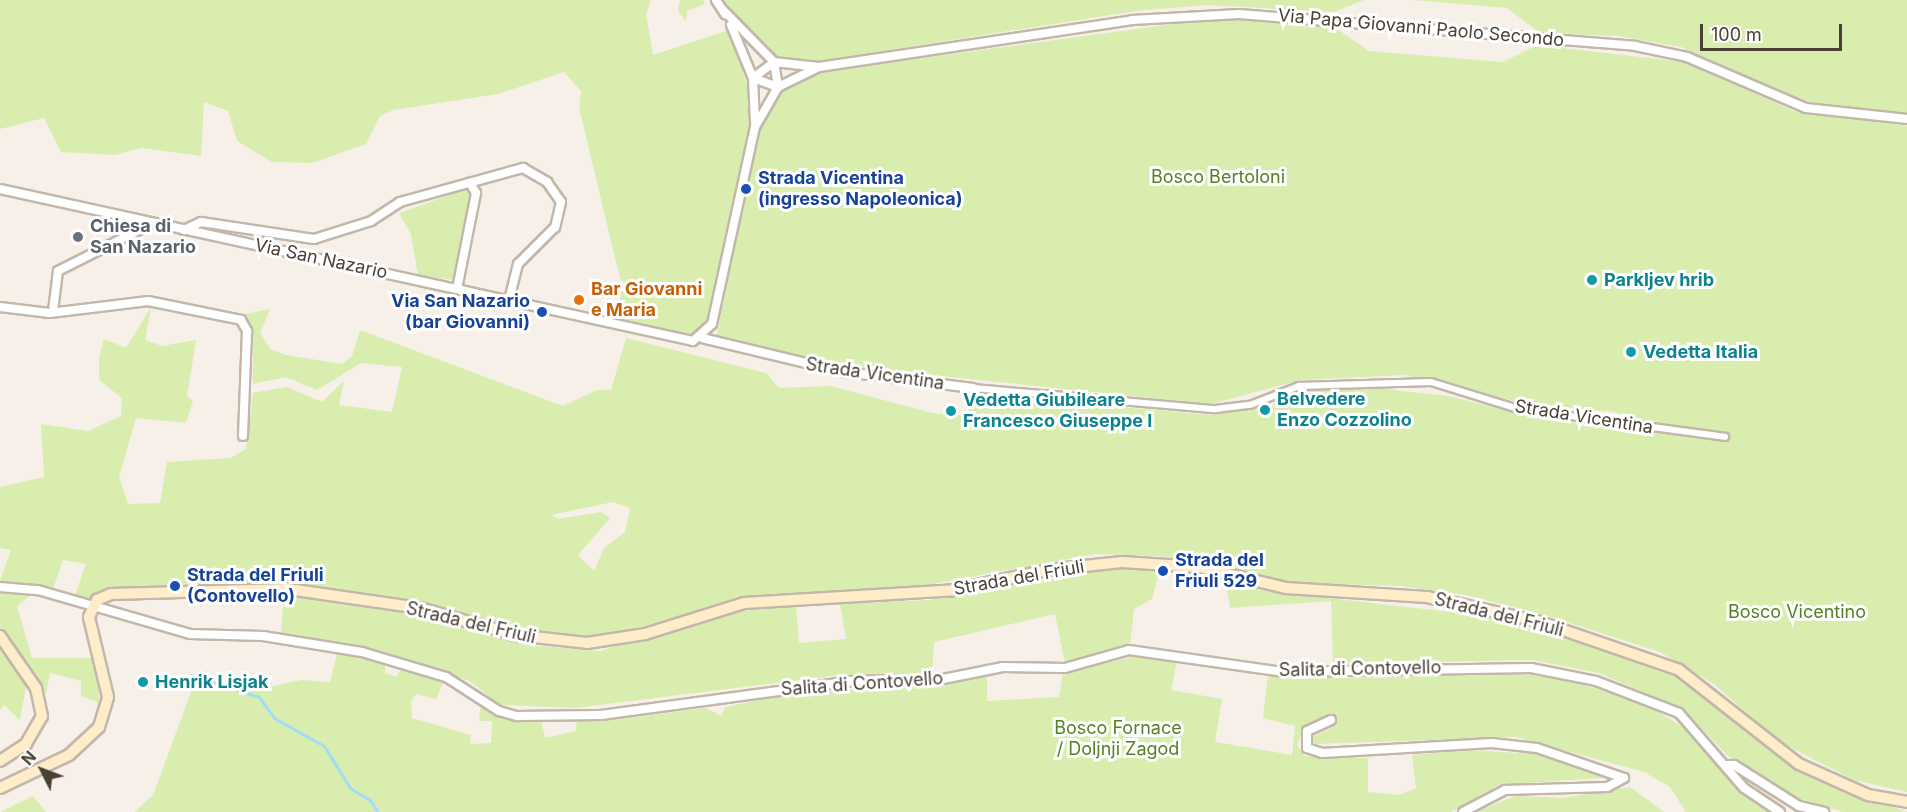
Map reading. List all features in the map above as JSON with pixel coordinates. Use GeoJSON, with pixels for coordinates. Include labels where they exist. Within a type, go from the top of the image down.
{"type":"FeatureCollection","features":[{"type":"Feature","properties":{"kind":"main road","name":"Strada del Friuli"},"geometry":{"type":"LineString","coordinates":[[93,604],[111,594],[280,589],[420,608],[515,635],[587,643],[645,633],[756,601],[954,590],[1047,570],[1122,562],[1199,567],[1286,588],[1466,604],[1645,655],[1712,691],[1751,729],[1799,764],[1868,795],[1907,802]]}},
{"type":"Feature","properties":{"kind":"main road"},"geometry":{"type":"LineString","coordinates":[[0,788],[69,755],[104,718],[107,690],[89,624],[93,604]]}},
{"type":"Feature","properties":{"kind":"main road"},"geometry":{"type":"LineString","coordinates":[[0,636],[36,687],[42,716],[26,744],[0,761]]}},
{"type":"Feature","properties":{"kind":"street"},"geometry":{"type":"LineString","coordinates":[[716,0],[774,62],[778,87],[755,127]]}},
{"type":"Feature","properties":{"kind":"street"},"geometry":{"type":"LineString","coordinates":[[702,339],[712,324],[755,127],[753,78],[724,11]]}},
{"type":"Feature","properties":{"kind":"street","name":"Via Papa Giovanni Paolo Secondo"},"geometry":{"type":"LineString","coordinates":[[774,62],[819,67],[1132,20],[1239,14],[1635,46],[1687,57],[1806,108],[1907,119]]}},
{"type":"Feature","properties":{"kind":"street"},"geometry":{"type":"LineString","coordinates":[[753,78],[774,62]]}},
{"type":"Feature","properties":{"kind":"street","name":"Via Papa Giovanni Paolo Secondo"},"geometry":{"type":"LineString","coordinates":[[778,87],[819,67]]}},
{"type":"Feature","properties":{"kind":"street"},"geometry":{"type":"LineString","coordinates":[[753,78],[778,87]]}},
{"type":"Feature","properties":{"kind":"street","name":"Via San Nazario"},"geometry":{"type":"LineString","coordinates":[[184,230],[201,222],[314,239],[371,220],[400,202],[523,168],[537,173],[561,202],[555,226],[518,264],[509,300]]}},
{"type":"Feature","properties":{"kind":"street"},"geometry":{"type":"LineString","coordinates":[[458,289],[476,193],[470,183]]}},
{"type":"Feature","properties":{"kind":"street","name":"Via San Nazario"},"geometry":{"type":"LineString","coordinates":[[0,189],[509,300],[682,341],[702,339]]}},
{"type":"Feature","properties":{"kind":"street"},"geometry":{"type":"LineString","coordinates":[[52,311],[58,271],[153,223]]}},
{"type":"Feature","properties":{"kind":"street"},"geometry":{"type":"LineString","coordinates":[[0,307],[52,311],[148,301],[241,320],[248,331],[243,436]]}},
{"type":"Feature","properties":{"kind":"street","name":"Strada Vicentina"},"geometry":{"type":"LineString","coordinates":[[702,339],[844,372],[973,388],[1215,409],[1250,405],[1299,386],[1431,382],[1519,409],[1725,436]]}},
{"type":"Feature","properties":{"kind":"street","name":"Salita di Contovello"},"geometry":{"type":"LineString","coordinates":[[0,587],[93,604],[189,634],[263,636],[362,652],[446,677],[499,711],[517,716],[601,715],[851,681],[943,679],[1003,667],[1065,668],[1130,650],[1284,672],[1531,668],[1596,681],[1679,713],[1744,788],[1780,812]]}},
{"type":"Feature","properties":{"kind":"street"},"geometry":{"type":"LineString","coordinates":[[1331,720],[1307,730],[1307,748],[1322,753],[1492,743],[1537,747],[1624,778],[1607,787],[1505,790],[1463,812]]}},
{"type":"Feature","properties":{"kind":"street"},"geometry":{"type":"LineString","coordinates":[[1726,765],[1734,765],[1799,806],[1824,812]]}},
{"type":"Feature","properties":{"kind":"green space"},"geometry":{"type":"Polygon","coordinates":[[[0,0],[651,0],[646,14],[653,55],[729,30],[747,83],[750,126],[708,318],[695,334],[683,336],[617,318],[622,287],[579,107],[581,91],[564,72],[498,94],[393,110],[380,116],[366,144],[312,163],[272,162],[237,141],[228,111],[204,102],[201,156],[141,148],[115,155],[61,152],[44,118],[0,129],[0,0]]]}},
{"type":"Feature","properties":{"kind":"green space"},"geometry":{"type":"Polygon","coordinates":[[[680,0],[703,0],[705,4],[687,11],[686,22],[678,11],[680,0]]]}},
{"type":"Feature","properties":{"kind":"green space"},"geometry":{"type":"Polygon","coordinates":[[[724,0],[1364,0],[1334,12],[1207,5],[1136,11],[812,62],[773,56],[741,26],[724,0]]]}},
{"type":"Feature","properties":{"kind":"green space"},"geometry":{"type":"Polygon","coordinates":[[[1414,0],[1907,0],[1907,114],[1822,105],[1784,94],[1681,47],[1619,36],[1540,33],[1507,8],[1414,0]]]}},
{"type":"Feature","properties":{"kind":"green space"},"geometry":{"type":"Polygon","coordinates":[[[1218,18],[1334,27],[1369,51],[1503,62],[1537,45],[1683,62],[1794,111],[1907,126],[1907,792],[1854,780],[1775,738],[1714,684],[1660,652],[1545,615],[1466,595],[1401,586],[1294,583],[1161,556],[1096,554],[899,590],[748,596],[613,635],[573,636],[477,621],[414,600],[308,586],[240,583],[108,591],[89,600],[75,595],[86,564],[63,560],[53,589],[0,581],[11,550],[0,548],[0,487],[44,477],[41,424],[88,431],[121,416],[122,398],[99,380],[99,357],[104,339],[126,348],[151,307],[145,340],[162,346],[196,340],[187,396],[193,401],[186,423],[136,418],[119,477],[128,504],[160,503],[167,462],[230,458],[246,449],[253,393],[287,387],[322,402],[344,381],[339,405],[392,412],[402,367],[361,363],[317,390],[286,377],[253,384],[253,333],[241,315],[270,309],[260,333],[270,349],[286,355],[342,364],[352,356],[360,330],[563,406],[597,390],[611,390],[626,338],[766,373],[779,388],[831,386],[932,413],[966,416],[974,394],[1210,415],[1261,407],[1265,416],[1269,407],[1306,390],[1347,385],[1448,396],[1540,419],[1731,441],[1726,432],[1639,421],[1615,412],[1527,404],[1405,375],[1300,380],[1211,404],[813,363],[716,338],[759,129],[782,89],[812,73],[1218,18]],[[613,502],[551,515],[558,519],[601,512],[610,518],[578,555],[594,571],[604,548],[625,532],[630,508],[613,502]]]}},
{"type":"Feature","properties":{"kind":"green space"},"geometry":{"type":"Polygon","coordinates":[[[469,188],[473,195],[457,280],[418,276],[411,234],[399,213],[469,188]]]}},
{"type":"Feature","properties":{"kind":"green space"},"geometry":{"type":"Polygon","coordinates":[[[1120,567],[1159,572],[1152,599],[1134,609],[1130,644],[1079,662],[1065,663],[1055,614],[934,642],[932,674],[840,675],[575,708],[500,705],[470,681],[380,650],[281,633],[284,595],[404,613],[529,645],[600,651],[721,613],[796,606],[799,643],[846,639],[840,604],[929,600],[1120,567]]]}},
{"type":"Feature","properties":{"kind":"green space"},"geometry":{"type":"Polygon","coordinates":[[[1226,581],[1266,591],[1486,616],[1642,661],[1677,673],[1802,772],[1907,812],[1843,812],[1797,798],[1729,757],[1683,709],[1599,673],[1532,660],[1333,664],[1331,601],[1230,608],[1226,581]]]}},
{"type":"Feature","properties":{"kind":"green space"},"geometry":{"type":"Polygon","coordinates":[[[0,591],[32,594],[17,606],[32,658],[98,658],[99,703],[81,696],[81,681],[50,673],[46,694],[0,628],[0,591]]]}},
{"type":"Feature","properties":{"kind":"green space"},"geometry":{"type":"Polygon","coordinates":[[[0,646],[26,687],[20,720],[4,705],[0,710],[0,646]]]}},
{"type":"Feature","properties":{"kind":"green space","name":"Bosco Fornace / Doljnji Zagod"},"geometry":{"type":"Polygon","coordinates":[[[337,653],[385,664],[385,673],[396,677],[402,668],[445,679],[436,699],[416,694],[411,701],[412,718],[471,735],[470,744],[491,743],[492,721],[479,721],[481,703],[504,719],[541,720],[545,738],[576,731],[577,717],[613,720],[706,708],[721,716],[725,707],[779,696],[987,676],[987,701],[1059,697],[1063,673],[1137,656],[1177,661],[1171,690],[1222,699],[1215,742],[1292,755],[1295,726],[1263,718],[1268,675],[1513,672],[1580,683],[1653,709],[1691,732],[1740,789],[1770,812],[1686,812],[1670,787],[1644,772],[1516,737],[1315,744],[1310,738],[1337,725],[1332,713],[1306,725],[1297,745],[1304,756],[1368,758],[1368,792],[1400,795],[1416,788],[1412,755],[1471,750],[1535,754],[1614,777],[1499,785],[1451,812],[134,812],[153,795],[193,687],[191,675],[254,690],[301,680],[330,682],[337,653]]]}},
{"type":"Feature","properties":{"kind":"green space"},"geometry":{"type":"Polygon","coordinates":[[[1630,787],[1664,812],[1476,812],[1515,796],[1563,798],[1630,787]]]}},
{"type":"Feature","properties":{"kind":"green space"},"geometry":{"type":"Polygon","coordinates":[[[33,796],[46,812],[0,812],[33,796]]]}},
{"type":"Feature","properties":{"kind":"waterway"},"geometry":{"type":"LineString","coordinates":[[191,675],[259,697],[274,718],[324,746],[350,788],[370,800],[378,812]]}},
{"type":"Feature","properties":{"kind":"place","name":"Strada Vicentina (ingresso Napoleonica)"},"geometry":{"type":"Point","coordinates":[746,189]}},
{"type":"Feature","properties":{"kind":"place","name":"Chiesa di San Nazario"},"geometry":{"type":"Point","coordinates":[78,237]}},
{"type":"Feature","properties":{"kind":"place","name":"Parkljev hrib"},"geometry":{"type":"Point","coordinates":[1592,280]}},
{"type":"Feature","properties":{"kind":"place","name":"Bar Giovanni e Maria"},"geometry":{"type":"Point","coordinates":[579,300]}},
{"type":"Feature","properties":{"kind":"place","name":"Via San Nazario (bar Giovanni)"},"geometry":{"type":"Point","coordinates":[542,312]}},
{"type":"Feature","properties":{"kind":"place","name":"Vedetta Italia"},"geometry":{"type":"Point","coordinates":[1631,352]}},
{"type":"Feature","properties":{"kind":"place","name":"Belvedere Enzo Cozzolino"},"geometry":{"type":"Point","coordinates":[1265,410]}},
{"type":"Feature","properties":{"kind":"place","name":"Vedetta Giubileare Francesco Giuseppe I"},"geometry":{"type":"Point","coordinates":[951,411]}},
{"type":"Feature","properties":{"kind":"place","name":"Strada del Friuli 529"},"geometry":{"type":"Point","coordinates":[1163,571]}},
{"type":"Feature","properties":{"kind":"place","name":"Strada del Friuli (Contovello)"},"geometry":{"type":"Point","coordinates":[175,586]}},
{"type":"Feature","properties":{"kind":"place","name":"Henrik Lisjak"},"geometry":{"type":"Point","coordinates":[143,682]}},
{"type":"Feature","properties":{"kind":"park label","name":"Bosco Bertoloni"},"geometry":{"type":"Point","coordinates":[1218,177]}},
{"type":"Feature","properties":{"kind":"park label","name":"Bosco Vicentino"},"geometry":{"type":"Point","coordinates":[1797,612]}}]}
